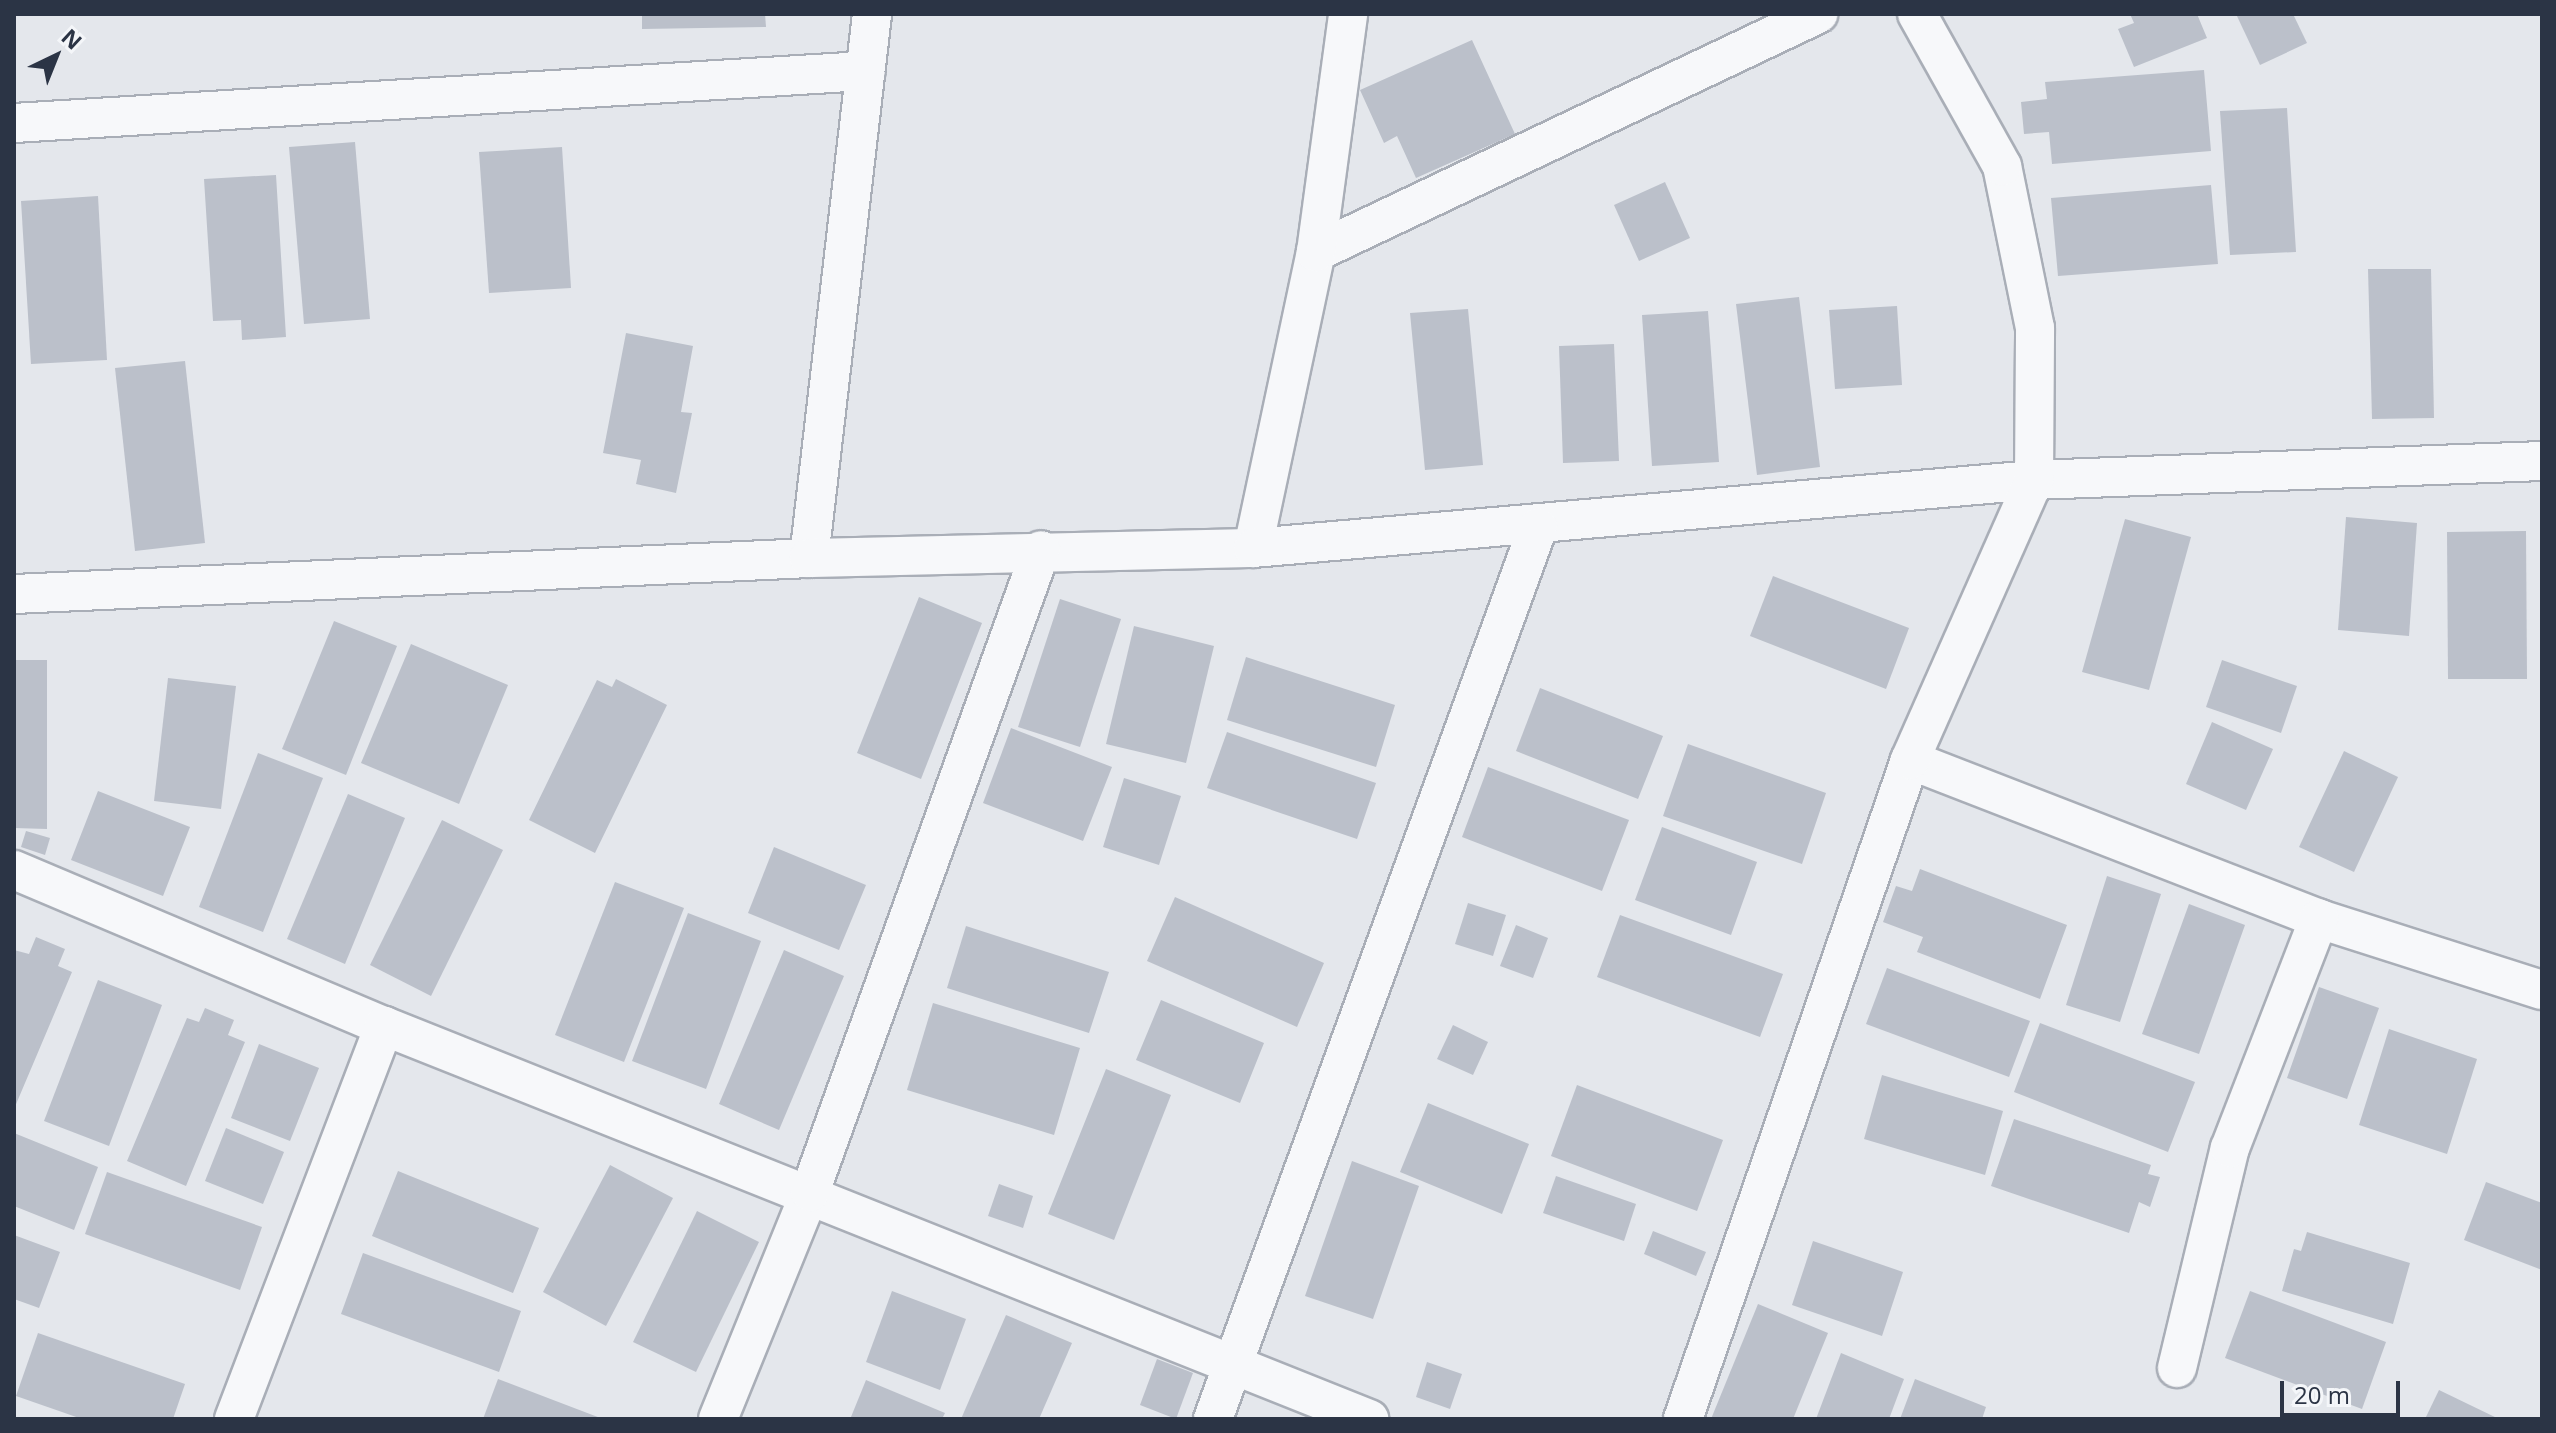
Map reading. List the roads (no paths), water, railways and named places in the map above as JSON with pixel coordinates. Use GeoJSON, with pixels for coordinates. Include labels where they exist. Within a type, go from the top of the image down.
{"type":"FeatureCollection","features":[{"type":"Feature","properties":{"kind":"street"},"geometry":{"type":"LineString","coordinates":[[809,558],[872,14]]}},
{"type":"Feature","properties":{"kind":"street"},"geometry":{"type":"LineString","coordinates":[[1253,548],[1316,252],[1348,14]]}},
{"type":"Feature","properties":{"kind":"street"},"geometry":{"type":"LineString","coordinates":[[1316,252],[1818,14]]}},
{"type":"Feature","properties":{"kind":"street"},"geometry":{"type":"LineString","coordinates":[[1683,1419],[1910,760],[2034,480],[2035,328],[2002,166],[1917,14]]}},
{"type":"Feature","properties":{"kind":"street"},"geometry":{"type":"LineString","coordinates":[[14,123],[865,71]]}},
{"type":"Feature","properties":{"kind":"street"},"geometry":{"type":"LineString","coordinates":[[14,594],[809,558],[1041,550],[1253,548],[1538,527],[2034,480],[2542,461]]}},
{"type":"Feature","properties":{"kind":"street"},"geometry":{"type":"LineString","coordinates":[[1213,1419],[1538,527]]}},
{"type":"Feature","properties":{"kind":"street"},"geometry":{"type":"LineString","coordinates":[[718,1419],[810,1192],[1041,550]]}},
{"type":"Feature","properties":{"kind":"street"},"geometry":{"type":"LineString","coordinates":[[1910,760],[2319,919],[2542,990]]}},
{"type":"Feature","properties":{"kind":"street"},"geometry":{"type":"LineString","coordinates":[[15,874],[384,1026],[810,1192],[1369,1419]]}},
{"type":"Feature","properties":{"kind":"street"},"geometry":{"type":"LineString","coordinates":[[2177,1368],[2230,1148],[2319,919]]}},
{"type":"Feature","properties":{"kind":"street"},"geometry":{"type":"LineString","coordinates":[[234,1419],[333,1147],[384,1026]]}}]}
